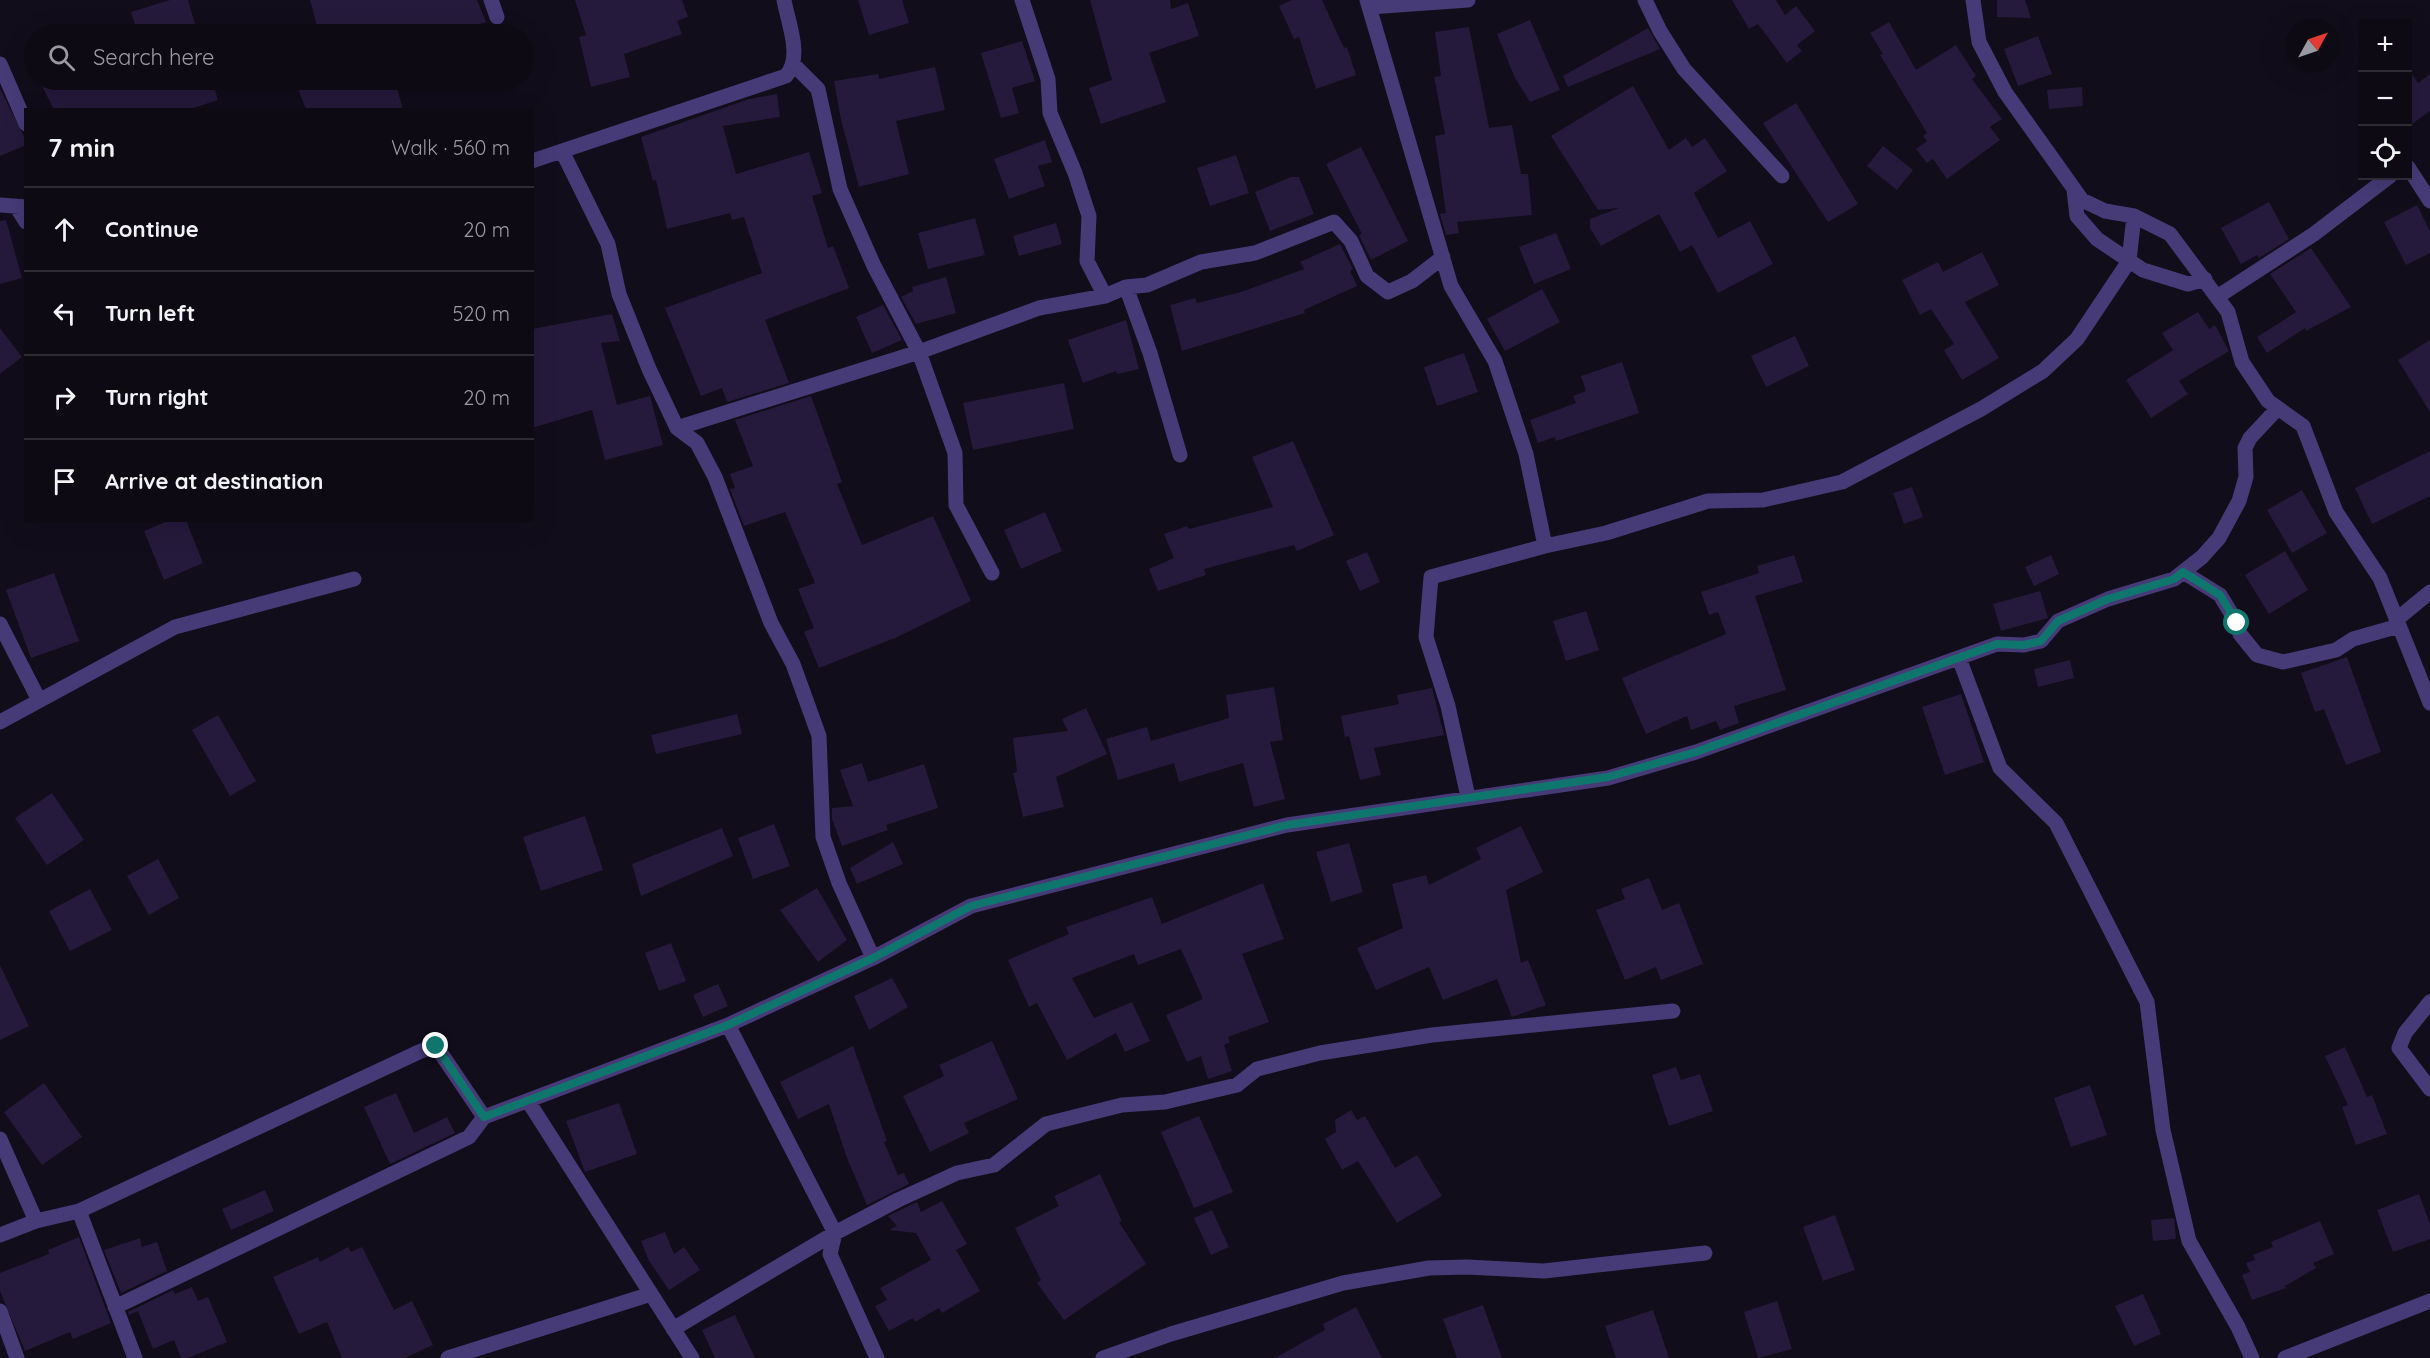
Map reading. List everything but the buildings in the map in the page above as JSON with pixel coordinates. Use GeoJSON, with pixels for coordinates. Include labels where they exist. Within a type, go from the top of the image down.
{"type":"FeatureCollection","features":[{"type":"Feature","properties":{"kind":"street"},"geometry":{"type":"LineString","coordinates":[[491,0],[497,17]]}},
{"type":"Feature","properties":{"kind":"street"},"geometry":{"type":"LineString","coordinates":[[534,160],[786,76],[795,56],[784,0]]}},
{"type":"Feature","properties":{"kind":"street"},"geometry":{"type":"LineString","coordinates":[[1022,0],[1048,80],[1050,113],[1075,173],[1089,216],[1087,261],[1105,296]]}},
{"type":"Feature","properties":{"kind":"street"},"geometry":{"type":"LineString","coordinates":[[1468,0],[1368,4],[1451,286],[1495,361],[1526,454],[1545,546]]}},
{"type":"Feature","properties":{"kind":"street"},"geometry":{"type":"LineString","coordinates":[[1645,0],[1660,31],[1684,69],[1782,176]]}},
{"type":"Feature","properties":{"kind":"street"},"geometry":{"type":"LineString","coordinates":[[1972,0],[1979,42],[2005,92],[2082,200],[2105,211],[2134,216],[2170,234],[2228,312],[2242,362],[2268,401],[2302,426],[2336,512],[2379,578],[2430,703]]}},
{"type":"Feature","properties":{"kind":"street"},"geometry":{"type":"LineString","coordinates":[[0,64],[24,119]]}},
{"type":"Feature","properties":{"kind":"street"},"geometry":{"type":"LineString","coordinates":[[793,64],[818,89],[840,189],[874,266],[919,352],[955,453],[956,505],[992,573]]}},
{"type":"Feature","properties":{"kind":"street"},"geometry":{"type":"LineString","coordinates":[[562,151],[608,244],[619,294],[649,369],[677,428],[697,443],[715,477],[771,623],[793,664],[819,736],[823,837],[839,883],[873,958]]}},
{"type":"Feature","properties":{"kind":"street"},"geometry":{"type":"LineString","coordinates":[[2412,173],[2430,201]]}},
{"type":"Feature","properties":{"kind":"street"},"geometry":{"type":"LineString","coordinates":[[2217,297],[2314,234],[2385,180]]}},
{"type":"Feature","properties":{"kind":"street"},"geometry":{"type":"LineString","coordinates":[[2074,190],[2078,216],[2097,239],[2129,261],[2143,270],[2188,284],[2205,279]]}},
{"type":"Feature","properties":{"kind":"street"},"geometry":{"type":"LineString","coordinates":[[0,205],[21,206]]}},
{"type":"Feature","properties":{"kind":"street"},"geometry":{"type":"LineString","coordinates":[[1468,797],[1448,706],[1426,637],[1431,577],[1545,546],[1606,533],[1708,501],[1763,500],[1842,482],[1981,410],[2043,371],[2077,339],[2129,261],[2134,216]]}},
{"type":"Feature","properties":{"kind":"street"},"geometry":{"type":"LineString","coordinates":[[677,428],[919,352],[1039,308],[1105,296],[1126,287],[1147,285],[1201,262],[1255,253],[1334,222],[1351,241],[1367,276],[1388,292],[1412,281],[1443,257]]}},
{"type":"Feature","properties":{"kind":"street"},"geometry":{"type":"LineString","coordinates":[[1126,287],[1150,353],[1180,455]]}},
{"type":"Feature","properties":{"kind":"street"},"geometry":{"type":"LineString","coordinates":[[115,1307],[469,1137],[484,1117],[728,1025],[873,958],[971,906],[1287,825],[1608,777],[1696,752],[1997,644],[2024,645],[2041,641],[2058,621],[2108,599],[2174,579],[2219,538],[2239,501],[2246,477],[2245,448],[2250,438],[2278,408]]}},
{"type":"Feature","properties":{"kind":"street"},"geometry":{"type":"LineString","coordinates":[[2183,572],[2220,595],[2246,641],[2257,655],[2283,662],[2336,650],[2353,639],[2398,623],[2430,592]]}},
{"type":"Feature","properties":{"kind":"street"},"geometry":{"type":"LineString","coordinates":[[0,722],[175,627],[354,579]]}},
{"type":"Feature","properties":{"kind":"street"},"geometry":{"type":"LineString","coordinates":[[0,624],[39,700]]}},
{"type":"Feature","properties":{"kind":"street"},"geometry":{"type":"LineString","coordinates":[[1959,658],[2000,768],[2056,823],[2147,1002],[2163,1130],[2189,1241],[2238,1327],[2252,1358]]}},
{"type":"Feature","properties":{"kind":"street"},"geometry":{"type":"LineString","coordinates":[[2430,1002],[2405,1033],[2399,1048],[2430,1089]]}},
{"type":"Feature","properties":{"kind":"street"},"geometry":{"type":"LineString","coordinates":[[674,1329],[836,1233],[898,1200],[957,1173],[994,1165],[1046,1124],[1122,1105],[1165,1102],[1237,1085],[1257,1070],[1320,1053],[1432,1035],[1673,1011]]}},
{"type":"Feature","properties":{"kind":"street"},"geometry":{"type":"LineString","coordinates":[[728,1025],[836,1233],[830,1254],[877,1358]]}},
{"type":"Feature","properties":{"kind":"street"},"geometry":{"type":"LineString","coordinates":[[0,1235],[36,1221],[79,1211],[421,1050],[436,1046],[484,1117]]}},
{"type":"Feature","properties":{"kind":"street"},"geometry":{"type":"LineString","coordinates":[[528,1101],[692,1358]]}},
{"type":"Feature","properties":{"kind":"street"},"geometry":{"type":"LineString","coordinates":[[0,1139],[36,1221]]}},
{"type":"Feature","properties":{"kind":"street"},"geometry":{"type":"LineString","coordinates":[[79,1211],[135,1358]]}},
{"type":"Feature","properties":{"kind":"street"},"geometry":{"type":"LineString","coordinates":[[1103,1358],[1343,1283],[1429,1268],[1467,1267],[1544,1271],[1705,1252]]}},
{"type":"Feature","properties":{"kind":"street"},"geometry":{"type":"LineString","coordinates":[[448,1358],[651,1294]]}},
{"type":"Feature","properties":{"kind":"street"},"geometry":{"type":"LineString","coordinates":[[2285,1358],[2430,1301]]}},
{"type":"Feature","properties":{"kind":"street"},"geometry":{"type":"LineString","coordinates":[[0,1311],[17,1358]]}},
{"type":"Feature","properties":{"kind":"route"},"geometry":{"type":"LineString","coordinates":[[436,1046],[484,1117],[728,1025],[873,958],[971,906],[1287,825],[1608,777],[1696,752],[1997,644],[2024,645],[2041,641],[2058,621],[2108,599],[2142,591],[2174,579],[2183,572],[2220,595],[2237,623]]}}]}
